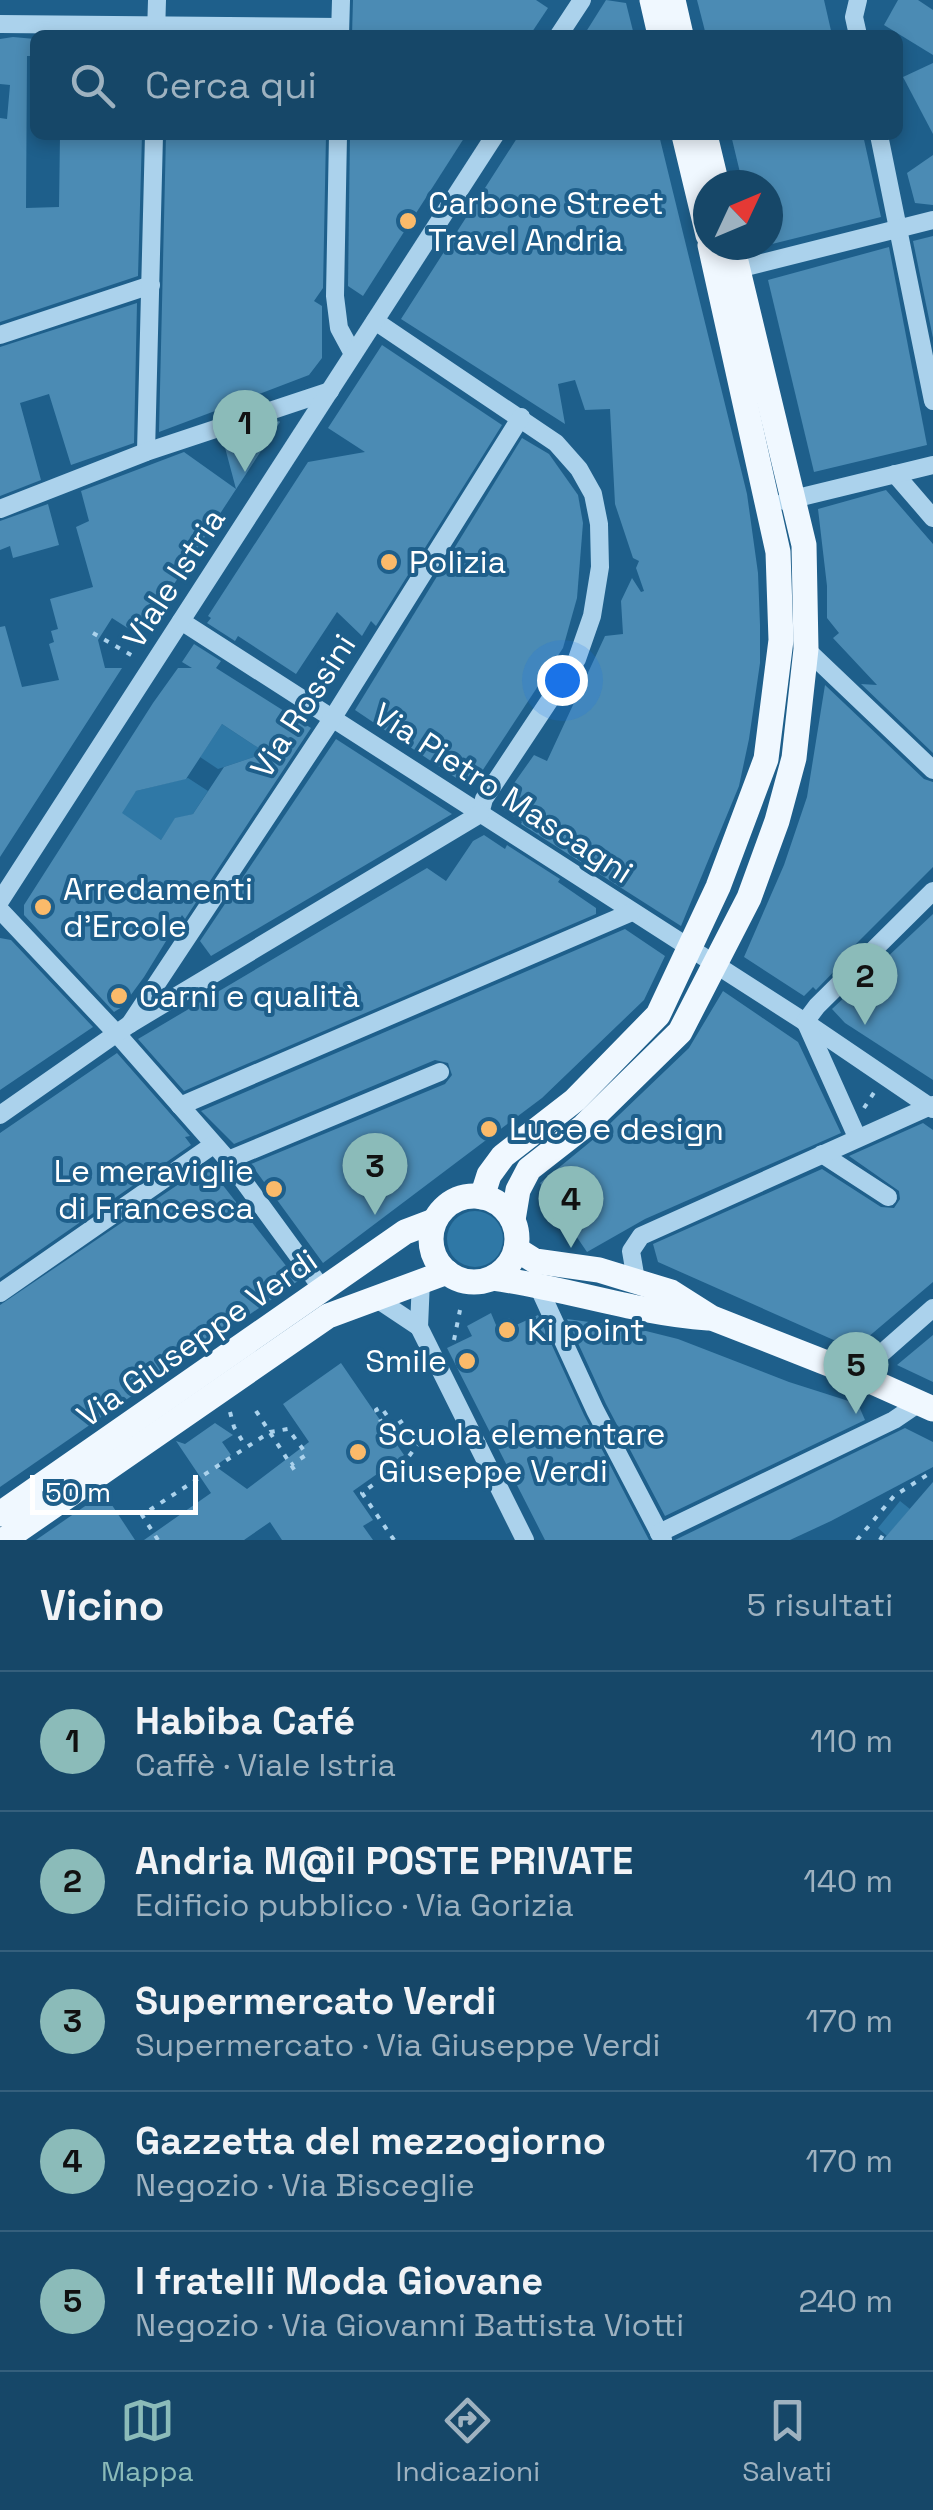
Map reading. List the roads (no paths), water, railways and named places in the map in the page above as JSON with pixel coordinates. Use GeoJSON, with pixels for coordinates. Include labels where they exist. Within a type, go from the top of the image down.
{"type":"FeatureCollection","features":[{"type":"Feature","properties":{"kind":"main road"},"geometry":{"type":"LineString","coordinates":[[652,0],[659,30]]}},
{"type":"Feature","properties":{"kind":"main road"},"geometry":{"type":"LineString","coordinates":[[672,0],[680,30]]}},
{"type":"Feature","properties":{"kind":"main road"},"geometry":{"type":"LineString","coordinates":[[685,140],[693,172]]}},
{"type":"Feature","properties":{"kind":"main road"},"geometry":{"type":"LineString","coordinates":[[706,140],[713,170]]}},
{"type":"Feature","properties":{"kind":"main road"},"geometry":{"type":"LineString","coordinates":[[492,1278],[511,1261],[516,1249],[513,1220],[518,1190],[529,1168],[584,1126],[680,1032],[749,898],[777,821],[794,758],[806,648],[804,545],[782,501],[729,262]]}},
{"type":"Feature","properties":{"kind":"main road"},"geometry":{"type":"LineString","coordinates":[[513,1220],[495,1201],[482,1196],[489,1175],[503,1156],[575,1100],[658,1015],[691,950],[738,837],[766,759],[781,640],[778,552],[782,501]]}},
{"type":"Feature","properties":{"kind":"main road","name":"Via Giuseppe Verdi"},"geometry":{"type":"LineString","coordinates":[[0,1514],[405,1232],[434,1222],[454,1200],[482,1196]]}},
{"type":"Feature","properties":{"kind":"main road"},"geometry":{"type":"LineString","coordinates":[[434,1222],[432,1249],[446,1272]]}},
{"type":"Feature","properties":{"kind":"main road"},"geometry":{"type":"LineString","coordinates":[[516,1249],[535,1261],[636,1280],[671,1292],[712,1318],[857,1374],[926,1406]]}},
{"type":"Feature","properties":{"kind":"main road","name":"Via Giuseppe Verdi"},"geometry":{"type":"LineString","coordinates":[[4,1540],[328,1316],[446,1272],[468,1282],[492,1278],[536,1284],[668,1315],[712,1318]]}},
{"type":"Feature","properties":{"kind":"street"},"geometry":{"type":"LineString","coordinates":[[156,29],[157,0]]}},
{"type":"Feature","properties":{"kind":"street"},"geometry":{"type":"LineString","coordinates":[[340,0],[340,30]]}},
{"type":"Feature","properties":{"kind":"street"},"geometry":{"type":"LineString","coordinates":[[559,0],[578,6],[563,30]]}},
{"type":"Feature","properties":{"kind":"street"},"geometry":{"type":"LineString","coordinates":[[857,30],[854,17],[858,0]]}},
{"type":"Feature","properties":{"kind":"street"},"geometry":{"type":"LineString","coordinates":[[0,24],[248,30]]}},
{"type":"Feature","properties":{"kind":"street"},"geometry":{"type":"LineString","coordinates":[[146,452],[154,140]]}},
{"type":"Feature","properties":{"kind":"street"},"geometry":{"type":"LineString","coordinates":[[338,140],[334,296],[339,328],[354,354]]}},
{"type":"Feature","properties":{"kind":"street","name":"Viale Istria"},"geometry":{"type":"LineString","coordinates":[[0,902],[492,140]]}},
{"type":"Feature","properties":{"kind":"street"},"geometry":{"type":"LineString","coordinates":[[880,140],[933,400]]}},
{"type":"Feature","properties":{"kind":"street"},"geometry":{"type":"LineString","coordinates":[[729,262],[933,220]]}},
{"type":"Feature","properties":{"kind":"street"},"geometry":{"type":"LineString","coordinates":[[0,334],[151,285]]}},
{"type":"Feature","properties":{"kind":"street"},"geometry":{"type":"LineString","coordinates":[[0,1115],[124,1029],[480,814],[484,799],[577,659],[592,616],[600,567],[599,524],[593,494],[579,469],[556,442],[375,321]]}},
{"type":"Feature","properties":{"kind":"street"},"geometry":{"type":"LineString","coordinates":[[0,509],[146,452],[330,390]]}},
{"type":"Feature","properties":{"kind":"street","name":"Via Rossini"},"geometry":{"type":"LineString","coordinates":[[124,1029],[332,718],[521,418]]}},
{"type":"Feature","properties":{"kind":"street"},"geometry":{"type":"LineString","coordinates":[[782,501],[933,464]]}},
{"type":"Feature","properties":{"kind":"street"},"geometry":{"type":"LineString","coordinates":[[894,474],[933,518]]}},
{"type":"Feature","properties":{"kind":"street","name":"Via Pietro Mascagni"},"geometry":{"type":"LineString","coordinates":[[181,621],[932,1106]]}},
{"type":"Feature","properties":{"kind":"street"},"geometry":{"type":"LineString","coordinates":[[806,648],[933,770]]}},
{"type":"Feature","properties":{"kind":"street"},"geometry":{"type":"LineString","coordinates":[[856,1127],[805,1022],[933,891]]}},
{"type":"Feature","properties":{"kind":"street"},"geometry":{"type":"LineString","coordinates":[[0,910],[124,1029],[324,1290]]}},
{"type":"Feature","properties":{"kind":"street"},"geometry":{"type":"LineString","coordinates":[[180,1106],[632,912]]}},
{"type":"Feature","properties":{"kind":"street"},"geometry":{"type":"LineString","coordinates":[[228,1160],[440,1072]]}},
{"type":"Feature","properties":{"kind":"street"},"geometry":{"type":"LineString","coordinates":[[636,1280],[630,1251],[641,1236],[822,1154],[856,1127],[932,1106]]}},
{"type":"Feature","properties":{"kind":"street"},"geometry":{"type":"LineString","coordinates":[[0,1293],[213,1145]]}},
{"type":"Feature","properties":{"kind":"street"},"geometry":{"type":"LineString","coordinates":[[822,1154],[888,1197]]}},
{"type":"Feature","properties":{"kind":"street"},"geometry":{"type":"LineString","coordinates":[[418,1328],[421,1280]]}},
{"type":"Feature","properties":{"kind":"street"},"geometry":{"type":"LineString","coordinates":[[536,1284],[595,1410],[661,1536],[926,1406]]}},
{"type":"Feature","properties":{"kind":"street"},"geometry":{"type":"LineString","coordinates":[[374,1298],[418,1328],[525,1540]]}},
{"type":"Feature","properties":{"kind":"street"},"geometry":{"type":"LineString","coordinates":[[857,1374],[933,1308]]}},
{"type":"Feature","properties":{"kind":"place","name":"Carbone Street Travel Andria"},"geometry":{"type":"Point","coordinates":[408,221]}},
{"type":"Feature","properties":{"kind":"place","name":"Habiba Café"},"geometry":{"type":"Point","coordinates":[245,472]}},
{"type":"Feature","properties":{"kind":"place","name":"Polizia"},"geometry":{"type":"Point","coordinates":[389,562]}},
{"type":"Feature","properties":{"kind":"place","name":"Arredamenti d'Ercole"},"geometry":{"type":"Point","coordinates":[43,907]}},
{"type":"Feature","properties":{"kind":"place","name":"Carni e qualità"},"geometry":{"type":"Point","coordinates":[119,996]}},
{"type":"Feature","properties":{"kind":"place","name":"Andria M@il POSTE PRIVATE"},"geometry":{"type":"Point","coordinates":[865,1025]}},
{"type":"Feature","properties":{"kind":"place","name":"Luce e design"},"geometry":{"type":"Point","coordinates":[489,1129]}},
{"type":"Feature","properties":{"kind":"place","name":"Le meraviglie di Francesca"},"geometry":{"type":"Point","coordinates":[274,1189]}},
{"type":"Feature","properties":{"kind":"place","name":"Supermercato Verdi"},"geometry":{"type":"Point","coordinates":[375,1215]}},
{"type":"Feature","properties":{"kind":"place","name":"Gazzetta del mezzogiorno"},"geometry":{"type":"Point","coordinates":[571,1248]}},
{"type":"Feature","properties":{"kind":"place","name":"Ki point"},"geometry":{"type":"Point","coordinates":[507,1330]}},
{"type":"Feature","properties":{"kind":"place","name":"Smile"},"geometry":{"type":"Point","coordinates":[467,1361]}},
{"type":"Feature","properties":{"kind":"place","name":"I fratelli Moda Giovane"},"geometry":{"type":"Point","coordinates":[856,1414]}},
{"type":"Feature","properties":{"kind":"place","name":"Scuola elementare Giuseppe Verdi"},"geometry":{"type":"Point","coordinates":[358,1452]}}]}
